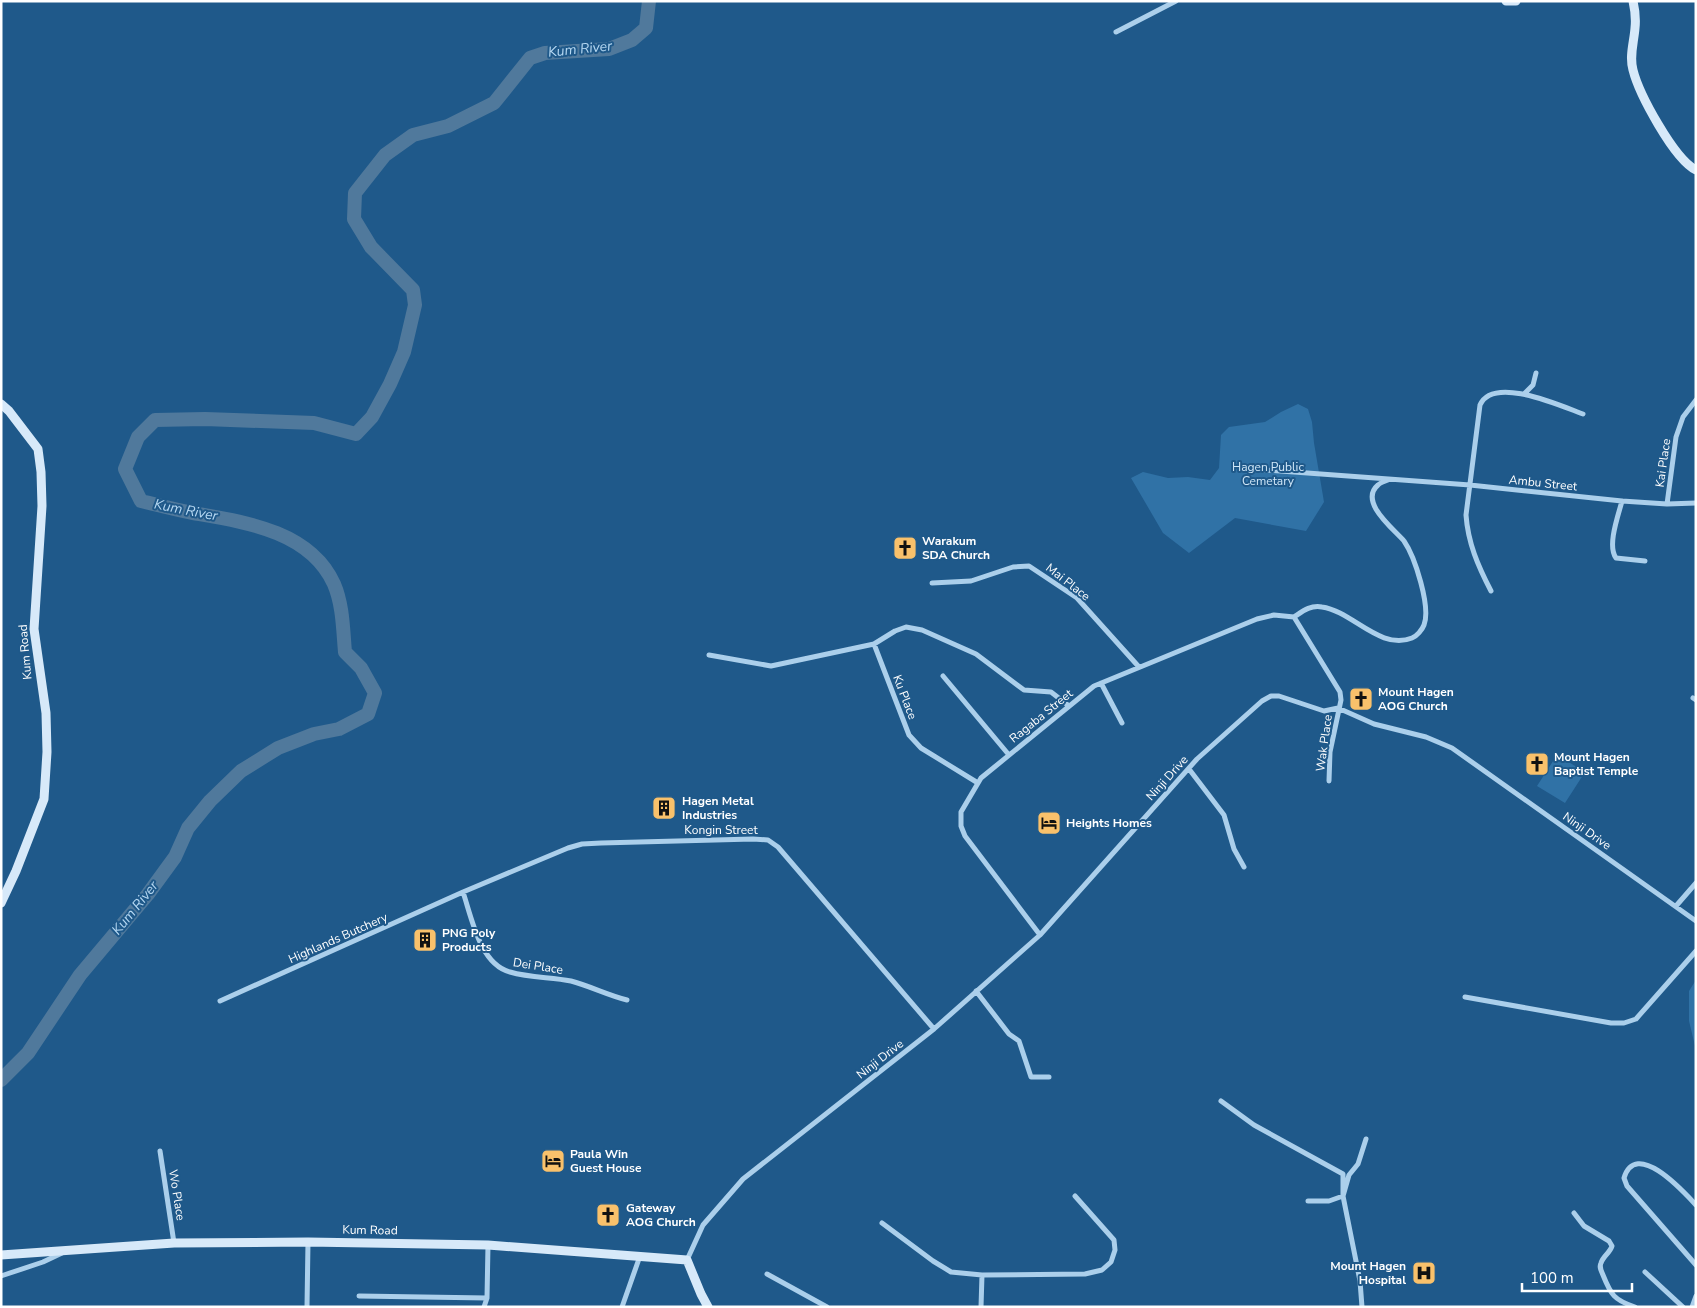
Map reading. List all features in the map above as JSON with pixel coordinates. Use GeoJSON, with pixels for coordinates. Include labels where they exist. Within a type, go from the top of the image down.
{"type":"FeatureCollection","features":[{"type":"Feature","properties":{"kind":"street"},"geometry":{"type":"LineString","coordinates":[[1116,32],[1176,1]]}},
{"type":"Feature","properties":{"kind":"street"},"geometry":{"type":"LineString","coordinates":[[1506,1],[1516,1]]}},
{"type":"Feature","properties":{"kind":"street"},"geometry":{"type":"LineString","coordinates":[[1632,1],[1635,27],[1631,50],[1632,70],[1665,137],[1689,166],[1696,170]]}},
{"type":"Feature","properties":{"kind":"street"},"geometry":{"type":"LineString","coordinates":[[1524,394],[1533,385],[1536,373]]}},
{"type":"Feature","properties":{"kind":"street"},"geometry":{"type":"LineString","coordinates":[[1491,591],[1477,565],[1467,533],[1466,515],[1480,405],[1483,398],[1490,394],[1502,392],[1524,394],[1583,414]]}},
{"type":"Feature","properties":{"kind":"street","name":"Kai Place"},"geometry":{"type":"LineString","coordinates":[[1667,504],[1676,437],[1683,417],[1696,400]]}},
{"type":"Feature","properties":{"kind":"street","name":"Kum Road"},"geometry":{"type":"LineString","coordinates":[[1,404],[9,411],[38,449],[41,472],[42,516],[34,629],[46,713],[47,752],[44,799],[16,871],[1,903]]}},
{"type":"Feature","properties":{"kind":"street","name":"Ambu Street"},"geometry":{"type":"LineString","coordinates":[[1252,468],[1470,486],[1622,502],[1667,504],[1696,502]]}},
{"type":"Feature","properties":{"kind":"street"},"geometry":{"type":"LineString","coordinates":[[1294,617],[1310,607],[1321,606],[1331,609],[1387,640],[1403,642],[1416,636],[1424,626],[1427,613],[1420,582],[1410,554],[1404,542],[1383,520],[1374,503],[1373,492],[1377,486],[1388,480]]}},
{"type":"Feature","properties":{"kind":"street"},"geometry":{"type":"LineString","coordinates":[[1622,502],[1612,544],[1612,553],[1616,558],[1645,561]]}},
{"type":"Feature","properties":{"kind":"street","name":"Mai Place"},"geometry":{"type":"LineString","coordinates":[[932,583],[971,581],[1013,567],[1029,566],[1077,598],[1139,668]]}},
{"type":"Feature","properties":{"kind":"street","name":"Ragaba Street"},"geometry":{"type":"LineString","coordinates":[[1040,935],[965,836],[961,826],[961,812],[980,778],[1094,686],[1257,619],[1274,615],[1294,617]]}},
{"type":"Feature","properties":{"kind":"street","name":"Wak Place"},"geometry":{"type":"LineString","coordinates":[[1294,617],[1340,692],[1341,700],[1330,752],[1329,780]]}},
{"type":"Feature","properties":{"kind":"street"},"geometry":{"type":"LineString","coordinates":[[709,655],[771,666],[874,644],[894,631],[906,627],[922,630],[976,654],[1024,690],[1051,692],[1069,706]]}},
{"type":"Feature","properties":{"kind":"street","name":"Ku Place"},"geometry":{"type":"LineString","coordinates":[[874,644],[909,735],[921,748],[978,783]]}},
{"type":"Feature","properties":{"kind":"street"},"geometry":{"type":"LineString","coordinates":[[943,676],[1010,755]]}},
{"type":"Feature","properties":{"kind":"street"},"geometry":{"type":"LineString","coordinates":[[1101,683],[1122,723]]}},
{"type":"Feature","properties":{"kind":"street","name":"Ninji Drive"},"geometry":{"type":"LineString","coordinates":[[688,1260],[703,1225],[743,1179],[934,1029],[1040,935],[1189,769],[1262,701],[1271,696],[1279,696],[1324,711],[1332,711],[1338,708],[1374,724],[1426,737],[1452,748],[1696,920]]}},
{"type":"Feature","properties":{"kind":"street"},"geometry":{"type":"LineString","coordinates":[[1189,769],[1224,815],[1234,849],[1244,868]]}},
{"type":"Feature","properties":{"kind":"street","name":"Kongin Street"},"geometry":{"type":"LineString","coordinates":[[463,892],[568,848],[582,844],[768,840],[778,847],[934,1029]]}},
{"type":"Feature","properties":{"kind":"street"},"geometry":{"type":"LineString","coordinates":[[1676,906],[1696,883]]}},
{"type":"Feature","properties":{"kind":"street","name":"Dei Place"},"geometry":{"type":"LineString","coordinates":[[463,892],[483,948],[498,968],[511,973],[572,982],[626,1000]]}},
{"type":"Feature","properties":{"kind":"street","name":"Highlands Butchery"},"geometry":{"type":"LineString","coordinates":[[220,1001],[463,892]]}},
{"type":"Feature","properties":{"kind":"street"},"geometry":{"type":"LineString","coordinates":[[1465,997],[1624,1024],[1636,1020],[1696,951]]}},
{"type":"Feature","properties":{"kind":"street"},"geometry":{"type":"LineString","coordinates":[[976,991],[1009,1034],[1019,1041],[1031,1077],[1049,1077]]}},
{"type":"Feature","properties":{"kind":"street"},"geometry":{"type":"LineString","coordinates":[[1221,1101],[1254,1125],[1343,1174],[1343,1196],[1360,1281],[1362,1307]]}},
{"type":"Feature","properties":{"kind":"street"},"geometry":{"type":"LineString","coordinates":[[1343,1196],[1348,1175],[1358,1164],[1366,1140]]}},
{"type":"Feature","properties":{"kind":"street","name":"Wo Place"},"geometry":{"type":"LineString","coordinates":[[160,1151],[174,1242]]}},
{"type":"Feature","properties":{"kind":"street"},"geometry":{"type":"LineString","coordinates":[[1696,1205],[1660,1171],[1647,1165],[1635,1164],[1626,1170],[1624,1178],[1627,1186],[1696,1265]]}},
{"type":"Feature","properties":{"kind":"street"},"geometry":{"type":"LineString","coordinates":[[882,1222],[933,1261],[951,1272],[982,1275],[1085,1274],[1102,1270],[1111,1262],[1115,1250],[1114,1240],[1075,1196]]}},
{"type":"Feature","properties":{"kind":"street"},"geometry":{"type":"LineString","coordinates":[[1308,1201],[1329,1200],[1343,1196]]}},
{"type":"Feature","properties":{"kind":"street"},"geometry":{"type":"LineString","coordinates":[[1574,1213],[1584,1226],[1608,1241],[1612,1246],[1611,1250],[1601,1261],[1600,1267],[1609,1292],[1619,1301],[1635,1307]]}},
{"type":"Feature","properties":{"kind":"street","name":"Kum Road"},"geometry":{"type":"LineString","coordinates":[[1,1255],[174,1242],[308,1242],[488,1245],[688,1260]]}},
{"type":"Feature","properties":{"kind":"street"},"geometry":{"type":"LineString","coordinates":[[307,1307],[308,1242]]}},
{"type":"Feature","properties":{"kind":"street"},"geometry":{"type":"LineString","coordinates":[[484,1307],[487,1298],[488,1245]]}},
{"type":"Feature","properties":{"kind":"street"},"geometry":{"type":"LineString","coordinates":[[1,1276],[43,1262],[69,1249]]}},
{"type":"Feature","properties":{"kind":"street"},"geometry":{"type":"LineString","coordinates":[[622,1307],[640,1255]]}},
{"type":"Feature","properties":{"kind":"street"},"geometry":{"type":"LineString","coordinates":[[688,1260],[708,1307]]}},
{"type":"Feature","properties":{"kind":"street"},"geometry":{"type":"LineString","coordinates":[[1645,1272],[1683,1307]]}},
{"type":"Feature","properties":{"kind":"street"},"geometry":{"type":"LineString","coordinates":[[767,1274],[827,1307]]}},
{"type":"Feature","properties":{"kind":"street"},"geometry":{"type":"LineString","coordinates":[[981,1307],[982,1275]]}},
{"type":"Feature","properties":{"kind":"street"},"geometry":{"type":"LineString","coordinates":[[359,1296],[487,1298]]}},
{"type":"Feature","properties":{"kind":"street"},"geometry":{"type":"LineString","coordinates":[[1692,1307],[1696,1296]]}},
{"type":"Feature","properties":{"kind":"green space","name":"Hagen Public Cemetary"},"geometry":{"type":"Polygon","coordinates":[[[1298,404],[1308,409],[1312,422],[1324,502],[1306,531],[1235,518],[1189,553],[1163,533],[1131,478],[1143,472],[1168,478],[1188,477],[1210,480],[1219,468],[1221,435],[1229,427],[1265,422],[1298,404]]]}},
{"type":"Feature","properties":{"kind":"green space"},"geometry":{"type":"Polygon","coordinates":[[[1557,755],[1585,772],[1565,803],[1537,786],[1557,755]]]}},
{"type":"Feature","properties":{"kind":"green space"},"geometry":{"type":"Polygon","coordinates":[[[1696,980],[1696,1050],[1689,1021],[1689,991],[1696,980]]]}},
{"type":"Feature","properties":{"kind":"waterway","name":"Kum River"},"geometry":{"type":"LineString","coordinates":[[1,1080],[28,1053],[80,975],[148,894],[175,857],[188,828],[210,801],[241,771],[278,748],[314,734],[339,729],[368,714],[375,693],[361,668],[345,652],[342,618],[337,592],[323,566],[309,552],[293,541],[274,532],[234,520],[187,512],[141,501],[125,469],[138,437],[155,420],[205,419],[314,423],[356,434],[372,417],[390,384],[404,352],[415,305],[413,290],[371,247],[354,219],[355,193],[385,155],[413,135],[448,126],[494,103],[530,58],[545,53],[609,49],[632,40],[646,28],[649,1]]}},
{"type":"Feature","properties":{"kind":"place","name":"Warakum SDA Church"},"geometry":{"type":"Point","coordinates":[905,548]}},
{"type":"Feature","properties":{"kind":"place","name":"Mount Hagen AOG Church"},"geometry":{"type":"Point","coordinates":[1361,699]}},
{"type":"Feature","properties":{"kind":"place","name":"Mount Hagen Baptist Temple"},"geometry":{"type":"Point","coordinates":[1537,764]}},
{"type":"Feature","properties":{"kind":"place","name":"Hagen Metal Industries"},"geometry":{"type":"Point","coordinates":[664,808]}},
{"type":"Feature","properties":{"kind":"place","name":"Heights Homes"},"geometry":{"type":"Point","coordinates":[1049,823]}},
{"type":"Feature","properties":{"kind":"place","name":"PNG Poly Products"},"geometry":{"type":"Point","coordinates":[425,940]}},
{"type":"Feature","properties":{"kind":"place","name":"Paula Win Guest House"},"geometry":{"type":"Point","coordinates":[553,1161]}},
{"type":"Feature","properties":{"kind":"place","name":"Gateway AOG Church"},"geometry":{"type":"Point","coordinates":[608,1215]}},
{"type":"Feature","properties":{"kind":"place","name":"Mount Hagen Hospital"},"geometry":{"type":"Point","coordinates":[1424,1273]}}]}
